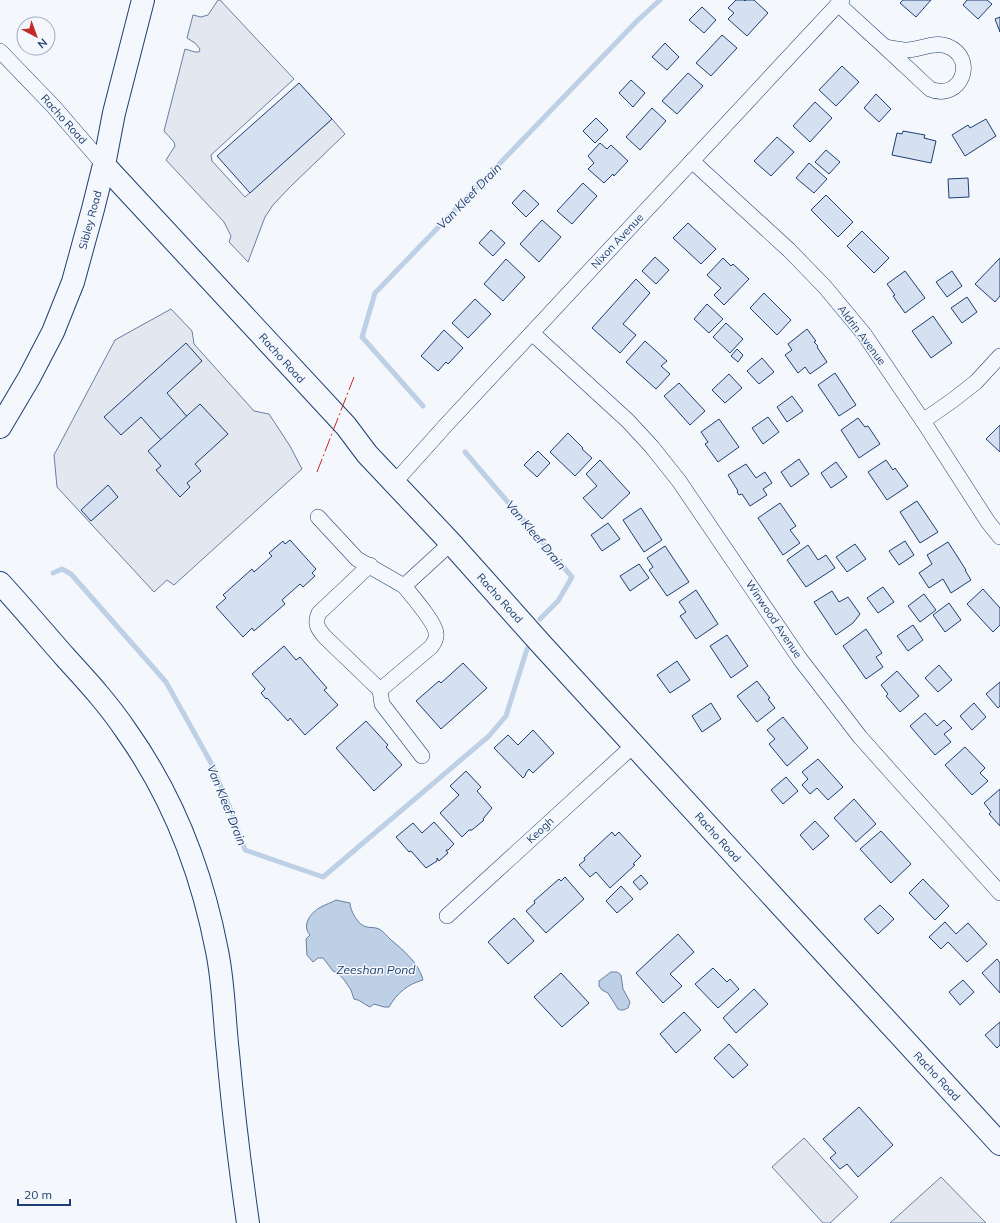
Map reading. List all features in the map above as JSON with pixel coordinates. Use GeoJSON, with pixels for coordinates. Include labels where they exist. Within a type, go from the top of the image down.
{"type":"FeatureCollection","features":[{"type":"Feature","properties":{"kind":"main road","name":"Sibley Road"},"geometry":{"type":"LineString","coordinates":[[0,427],[54,332],[75,275],[104,165],[114,113],[143,0]]}},
{"type":"Feature","properties":{"kind":"main road","name":"Racho Road"},"geometry":{"type":"LineString","coordinates":[[104,165],[346,426],[367,454],[394,484],[451,543],[1000,1144]]}},
{"type":"Feature","properties":{"kind":"main road"},"geometry":{"type":"LineString","coordinates":[[0,583],[102,698],[128,732],[161,788],[188,847],[205,899],[217,952],[223,994],[235,1124],[248,1223]]}},
{"type":"Feature","properties":{"kind":"street"},"geometry":{"type":"LineString","coordinates":[[840,2],[930,89],[937,92],[945,91],[957,85],[962,80],[964,74],[962,60],[946,45],[937,44],[906,50],[886,46]]}},
{"type":"Feature","properties":{"kind":"street","name":"Nixon Avenue"},"geometry":{"type":"LineString","coordinates":[[394,484],[446,425],[840,2]]}},
{"type":"Feature","properties":{"kind":"street","name":"Racho Road"},"geometry":{"type":"LineString","coordinates":[[0,51],[54,107],[104,165]]}},
{"type":"Feature","properties":{"kind":"street","name":"Aldrin Avenue"},"geometry":{"type":"LineString","coordinates":[[692,161],[789,250],[825,287],[864,334],[988,522],[1000,537]]}},
{"type":"Feature","properties":{"kind":"street","name":"Winwood Avenue"},"geometry":{"type":"LineString","coordinates":[[532,333],[628,421],[652,447],[679,481],[800,659],[860,737],[1000,893]]}},
{"type":"Feature","properties":{"kind":"street"},"geometry":{"type":"LineString","coordinates":[[922,421],[976,382],[1000,356]]}},
{"type":"Feature","properties":{"kind":"street"},"geometry":{"type":"LineString","coordinates":[[318,517],[357,559],[404,586],[434,626],[436,634],[432,647],[380,690]]}},
{"type":"Feature","properties":{"kind":"street"},"geometry":{"type":"LineString","coordinates":[[404,586],[451,543]]}},
{"type":"Feature","properties":{"kind":"street"},"geometry":{"type":"LineString","coordinates":[[370,566],[319,613],[316,624],[318,629],[325,637],[380,690],[382,704],[422,756]]}},
{"type":"Feature","properties":{"kind":"street","name":"Keogh"},"geometry":{"type":"LineString","coordinates":[[447,916],[634,745]]}},
{"type":"Feature","properties":{"kind":"shaded area"},"geometry":{"type":"Polygon","coordinates":[[[218,0],[220,0],[294,79],[211,155],[212,161],[245,197],[332,119],[345,134],[273,205],[265,217],[248,262],[229,242],[231,236],[224,222],[166,160],[175,146],[174,142],[164,131],[185,49],[199,52],[200,49],[195,43],[187,38],[193,15],[201,17],[208,15],[218,0]]]}},
{"type":"Feature","properties":{"kind":"shaded area"},"geometry":{"type":"Polygon","coordinates":[[[171,309],[192,331],[194,344],[254,411],[269,414],[290,446],[302,469],[174,585],[167,580],[154,592],[57,487],[54,455],[115,340],[171,309]]]}},
{"type":"Feature","properties":{"kind":"shaded area"},"geometry":{"type":"Polygon","coordinates":[[[804,1138],[858,1197],[830,1223],[823,1223],[772,1167],[804,1138]]]}},
{"type":"Feature","properties":{"kind":"shaded area"},"geometry":{"type":"Polygon","coordinates":[[[941,1177],[986,1223],[890,1223],[941,1177]]]}},
{"type":"Feature","properties":{"kind":"water","name":"Zeeshan Pond"},"geometry":{"type":"Polygon","coordinates":[[[336,900],[350,903],[353,913],[361,924],[368,927],[378,928],[382,931],[410,957],[421,974],[423,980],[412,984],[403,990],[389,1007],[374,1004],[370,1007],[354,999],[351,990],[345,981],[338,973],[333,971],[323,958],[318,958],[313,962],[307,955],[306,939],[310,935],[307,931],[308,919],[317,909],[336,900]]]}},
{"type":"Feature","properties":{"kind":"water"},"geometry":{"type":"Polygon","coordinates":[[[611,972],[617,972],[621,975],[623,989],[630,1002],[628,1008],[624,1010],[618,1009],[608,993],[602,990],[599,986],[599,981],[611,972]]]}},
{"type":"Feature","properties":{"kind":"building"},"geometry":{"type":"Polygon","coordinates":[[[736,0],[754,0],[768,13],[747,36],[728,19],[734,13],[728,8],[736,0]]]}},
{"type":"Feature","properties":{"kind":"building"},"geometry":{"type":"Polygon","coordinates":[[[903,0],[931,0],[916,17],[900,3],[903,0]]]}},
{"type":"Feature","properties":{"kind":"building"},"geometry":{"type":"Polygon","coordinates":[[[967,0],[987,0],[992,4],[978,19],[963,5],[967,0]]]}},
{"type":"Feature","properties":{"kind":"building"},"geometry":{"type":"Polygon","coordinates":[[[702,7],[716,20],[704,33],[689,20],[702,7]]]}},
{"type":"Feature","properties":{"kind":"building"},"geometry":{"type":"Polygon","coordinates":[[[1000,17],[1000,32],[995,19],[1000,17]]]}},
{"type":"Feature","properties":{"kind":"building"},"geometry":{"type":"Polygon","coordinates":[[[722,35],[737,48],[711,76],[696,63],[722,35]]]}},
{"type":"Feature","properties":{"kind":"building"},"geometry":{"type":"Polygon","coordinates":[[[665,43],[679,57],[667,70],[652,57],[665,43]]]}},
{"type":"Feature","properties":{"kind":"building"},"geometry":{"type":"Polygon","coordinates":[[[842,66],[859,82],[836,106],[819,90],[842,66]]]}},
{"type":"Feature","properties":{"kind":"building"},"geometry":{"type":"Polygon","coordinates":[[[688,73],[703,86],[677,114],[662,101],[688,73]]]}},
{"type":"Feature","properties":{"kind":"building"},"geometry":{"type":"Polygon","coordinates":[[[631,80],[645,93],[633,107],[619,93],[631,80]]]}},
{"type":"Feature","properties":{"kind":"building"},"geometry":{"type":"Polygon","coordinates":[[[299,83],[332,119],[250,193],[217,156],[299,83]]]}},
{"type":"Feature","properties":{"kind":"building"},"geometry":{"type":"Polygon","coordinates":[[[876,94],[891,109],[879,122],[864,108],[876,94]]]}},
{"type":"Feature","properties":{"kind":"building"},"geometry":{"type":"Polygon","coordinates":[[[815,102],[832,118],[810,142],[793,126],[815,102]]]}},
{"type":"Feature","properties":{"kind":"building"},"geometry":{"type":"Polygon","coordinates":[[[652,108],[666,121],[640,150],[626,137],[652,108]]]}},
{"type":"Feature","properties":{"kind":"building"},"geometry":{"type":"Polygon","coordinates":[[[596,118],[608,130],[595,143],[583,131],[596,118]]]}},
{"type":"Feature","properties":{"kind":"building"},"geometry":{"type":"Polygon","coordinates":[[[986,119],[996,136],[965,156],[952,135],[968,125],[970,128],[986,119]]]}},
{"type":"Feature","properties":{"kind":"building"},"geometry":{"type":"Polygon","coordinates":[[[903,131],[925,135],[924,138],[936,141],[931,163],[892,155],[897,133],[902,134],[903,131]]]}},
{"type":"Feature","properties":{"kind":"building"},"geometry":{"type":"Polygon","coordinates":[[[777,137],[794,152],[771,176],[754,161],[777,137]]]}},
{"type":"Feature","properties":{"kind":"building"},"geometry":{"type":"Polygon","coordinates":[[[600,143],[607,149],[611,145],[628,161],[614,176],[613,174],[604,183],[588,169],[594,163],[588,156],[600,143]]]}},
{"type":"Feature","properties":{"kind":"building"},"geometry":{"type":"Polygon","coordinates":[[[826,150],[840,162],[829,174],[815,162],[826,150]]]}},
{"type":"Feature","properties":{"kind":"building"},"geometry":{"type":"Polygon","coordinates":[[[809,163],[827,179],[814,193],[796,178],[809,163]]]}},
{"type":"Feature","properties":{"kind":"building"},"geometry":{"type":"Polygon","coordinates":[[[968,178],[969,197],[949,198],[948,179],[968,178]]]}},
{"type":"Feature","properties":{"kind":"building"},"geometry":{"type":"Polygon","coordinates":[[[583,183],[597,196],[572,224],[557,211],[583,183]]]}},
{"type":"Feature","properties":{"kind":"building"},"geometry":{"type":"Polygon","coordinates":[[[524,190],[539,204],[526,217],[512,203],[524,190]]]}},
{"type":"Feature","properties":{"kind":"building"},"geometry":{"type":"Polygon","coordinates":[[[826,195],[853,222],[838,237],[811,210],[826,195]]]}},
{"type":"Feature","properties":{"kind":"building"},"geometry":{"type":"Polygon","coordinates":[[[542,220],[561,237],[539,262],[520,244],[542,220]]]}},
{"type":"Feature","properties":{"kind":"building"},"geometry":{"type":"Polygon","coordinates":[[[688,223],[716,249],[701,264],[673,238],[688,223]]]}},
{"type":"Feature","properties":{"kind":"building"},"geometry":{"type":"Polygon","coordinates":[[[491,230],[505,243],[493,256],[479,243],[491,230]]]}},
{"type":"Feature","properties":{"kind":"building"},"geometry":{"type":"Polygon","coordinates":[[[862,231],[889,258],[874,273],[847,246],[862,231]]]}},
{"type":"Feature","properties":{"kind":"building"},"geometry":{"type":"Polygon","coordinates":[[[655,257],[669,270],[656,284],[642,271],[655,257]]]}},
{"type":"Feature","properties":{"kind":"building"},"geometry":{"type":"Polygon","coordinates":[[[723,258],[731,266],[733,264],[749,279],[724,305],[714,295],[721,288],[707,275],[723,258]]]}},
{"type":"Feature","properties":{"kind":"building"},"geometry":{"type":"Polygon","coordinates":[[[1000,258],[1000,296],[995,302],[975,284],[1000,258]]]}},
{"type":"Feature","properties":{"kind":"building"},"geometry":{"type":"Polygon","coordinates":[[[506,259],[525,277],[503,301],[484,284],[506,259]]]}},
{"type":"Feature","properties":{"kind":"building"},"geometry":{"type":"Polygon","coordinates":[[[905,271],[925,298],[905,313],[893,296],[895,295],[887,284],[905,271]]]}},
{"type":"Feature","properties":{"kind":"building"},"geometry":{"type":"Polygon","coordinates":[[[952,271],[962,286],[947,297],[936,282],[952,271]]]}},
{"type":"Feature","properties":{"kind":"building"},"geometry":{"type":"Polygon","coordinates":[[[636,279],[650,293],[623,324],[636,335],[620,353],[592,328],[636,279]]]}},
{"type":"Feature","properties":{"kind":"building"},"geometry":{"type":"Polygon","coordinates":[[[764,293],[791,320],[777,335],[750,308],[764,293]]]}},
{"type":"Feature","properties":{"kind":"building"},"geometry":{"type":"Polygon","coordinates":[[[967,297],[977,312],[962,323],[951,308],[967,297]]]}},
{"type":"Feature","properties":{"kind":"building"},"geometry":{"type":"Polygon","coordinates":[[[475,299],[491,314],[468,338],[452,323],[475,299]]]}},
{"type":"Feature","properties":{"kind":"building"},"geometry":{"type":"Polygon","coordinates":[[[707,304],[723,319],[709,333],[694,319],[707,304]]]}},
{"type":"Feature","properties":{"kind":"building"},"geometry":{"type":"Polygon","coordinates":[[[933,316],[952,343],[931,358],[912,331],[933,316]]]}},
{"type":"Feature","properties":{"kind":"building"},"geometry":{"type":"Polygon","coordinates":[[[726,323],[743,339],[730,353],[713,337],[726,323]]]}},
{"type":"Feature","properties":{"kind":"building"},"geometry":{"type":"Polygon","coordinates":[[[807,329],[816,341],[814,342],[827,362],[810,374],[805,367],[798,373],[785,355],[792,350],[788,344],[807,329]]]}},
{"type":"Feature","properties":{"kind":"building"},"geometry":{"type":"Polygon","coordinates":[[[444,330],[463,348],[448,364],[446,362],[438,371],[421,356],[444,330]]]}},
{"type":"Feature","properties":{"kind":"building"},"geometry":{"type":"Polygon","coordinates":[[[645,341],[667,361],[661,366],[670,374],[656,389],[626,362],[645,341]]]}},
{"type":"Feature","properties":{"kind":"building"},"geometry":{"type":"Polygon","coordinates":[[[186,343],[202,361],[167,393],[189,419],[163,442],[141,417],[121,435],[104,417],[186,343]]]}},
{"type":"Feature","properties":{"kind":"building"},"geometry":{"type":"Polygon","coordinates":[[[737,349],[743,355],[738,362],[731,356],[737,349]]]}},
{"type":"Feature","properties":{"kind":"building"},"geometry":{"type":"Polygon","coordinates":[[[762,358],[774,372],[759,384],[747,371],[762,358]]]}},
{"type":"Feature","properties":{"kind":"building"},"geometry":{"type":"Polygon","coordinates":[[[835,373],[856,405],[839,416],[818,385],[835,373]]]}},
{"type":"Feature","properties":{"kind":"building"},"geometry":{"type":"Polygon","coordinates":[[[729,374],[742,388],[725,403],[712,390],[729,374]]]}},
{"type":"Feature","properties":{"kind":"building"},"geometry":{"type":"Polygon","coordinates":[[[679,383],[705,411],[690,425],[664,396],[679,383]]]}},
{"type":"Feature","properties":{"kind":"building"},"geometry":{"type":"Polygon","coordinates":[[[792,396],[803,411],[787,422],[777,407],[792,396]]]}},
{"type":"Feature","properties":{"kind":"building"},"geometry":{"type":"Polygon","coordinates":[[[200,404],[228,434],[195,464],[201,471],[187,483],[190,487],[180,497],[156,470],[161,466],[148,451],[200,404]]]}},
{"type":"Feature","properties":{"kind":"building"},"geometry":{"type":"Polygon","coordinates":[[[768,417],[779,432],[763,444],[752,428],[768,417]]]}},
{"type":"Feature","properties":{"kind":"building"},"geometry":{"type":"Polygon","coordinates":[[[858,418],[865,427],[868,426],[880,444],[859,458],[841,430],[858,418]]]}},
{"type":"Feature","properties":{"kind":"building"},"geometry":{"type":"Polygon","coordinates":[[[719,419],[739,447],[718,462],[705,444],[708,442],[701,432],[719,419]]]}},
{"type":"Feature","properties":{"kind":"building"},"geometry":{"type":"Polygon","coordinates":[[[1000,425],[1000,452],[986,439],[1000,425]]]}},
{"type":"Feature","properties":{"kind":"building"},"geometry":{"type":"Polygon","coordinates":[[[568,433],[592,458],[575,476],[550,452],[568,433]]]}},
{"type":"Feature","properties":{"kind":"building"},"geometry":{"type":"Polygon","coordinates":[[[538,451],[550,463],[537,477],[524,465],[538,451]]]}},
{"type":"Feature","properties":{"kind":"building"},"geometry":{"type":"Polygon","coordinates":[[[799,459],[809,474],[791,487],[781,472],[799,459]]]}},
{"type":"Feature","properties":{"kind":"building"},"geometry":{"type":"Polygon","coordinates":[[[600,460],[630,493],[602,519],[583,498],[597,486],[586,474],[600,460]]]}},
{"type":"Feature","properties":{"kind":"building"},"geometry":{"type":"Polygon","coordinates":[[[886,460],[893,470],[895,468],[908,486],[887,500],[868,472],[886,460]]]}},
{"type":"Feature","properties":{"kind":"building"},"geometry":{"type":"Polygon","coordinates":[[[836,462],[847,477],[831,488],[821,473],[836,462]]]}},
{"type":"Feature","properties":{"kind":"building"},"geometry":{"type":"Polygon","coordinates":[[[746,464],[756,478],[765,472],[772,483],[763,489],[767,495],[750,506],[742,494],[739,495],[728,475],[746,464]]]}},
{"type":"Feature","properties":{"kind":"building"},"geometry":{"type":"Polygon","coordinates":[[[108,485],[118,497],[91,521],[81,510],[108,485]]]}},
{"type":"Feature","properties":{"kind":"building"},"geometry":{"type":"Polygon","coordinates":[[[917,501],[938,532],[920,543],[900,512],[917,501]]]}},
{"type":"Feature","properties":{"kind":"building"},"geometry":{"type":"Polygon","coordinates":[[[780,503],[796,526],[790,530],[800,543],[783,555],[758,518],[780,503]]]}},
{"type":"Feature","properties":{"kind":"building"},"geometry":{"type":"Polygon","coordinates":[[[641,508],[662,540],[644,552],[623,520],[641,508]]]}},
{"type":"Feature","properties":{"kind":"building"},"geometry":{"type":"Polygon","coordinates":[[[608,523],[620,539],[602,551],[591,535],[608,523]]]}},
{"type":"Feature","properties":{"kind":"building"},"geometry":{"type":"Polygon","coordinates":[[[290,540],[316,569],[312,573],[315,576],[303,587],[300,584],[282,600],[285,604],[254,631],[252,628],[243,637],[216,607],[226,598],[223,595],[252,569],[254,572],[272,556],[269,553],[283,541],[285,544],[290,540]]]}},
{"type":"Feature","properties":{"kind":"building"},"geometry":{"type":"Polygon","coordinates":[[[905,541],[914,555],[899,565],[889,551],[905,541]]]}},
{"type":"Feature","properties":{"kind":"building"},"geometry":{"type":"Polygon","coordinates":[[[948,542],[971,580],[951,593],[943,579],[929,588],[919,573],[932,564],[927,555],[948,542]]]}},
{"type":"Feature","properties":{"kind":"building"},"geometry":{"type":"Polygon","coordinates":[[[855,544],[866,559],[847,572],[836,557],[855,544]]]}},
{"type":"Feature","properties":{"kind":"building"},"geometry":{"type":"Polygon","coordinates":[[[808,545],[818,560],[826,555],[835,568],[806,587],[787,560],[808,545]]]}},
{"type":"Feature","properties":{"kind":"building"},"geometry":{"type":"Polygon","coordinates":[[[665,546],[689,582],[667,596],[649,570],[653,567],[647,558],[665,546]]]}},
{"type":"Feature","properties":{"kind":"building"},"geometry":{"type":"Polygon","coordinates":[[[639,564],[649,578],[630,591],[620,576],[639,564]]]}},
{"type":"Feature","properties":{"kind":"building"},"geometry":{"type":"Polygon","coordinates":[[[883,587],[894,602],[878,613],[867,598],[883,587]]]}},
{"type":"Feature","properties":{"kind":"building"},"geometry":{"type":"Polygon","coordinates":[[[983,589],[1000,608],[1000,625],[993,632],[967,604],[983,589]]]}},
{"type":"Feature","properties":{"kind":"building"},"geometry":{"type":"Polygon","coordinates":[[[696,590],[718,624],[696,639],[680,616],[686,612],[679,602],[696,590]]]}},
{"type":"Feature","properties":{"kind":"building"},"geometry":{"type":"Polygon","coordinates":[[[832,591],[839,602],[848,597],[860,614],[853,623],[836,635],[814,602],[832,591]]]}},
{"type":"Feature","properties":{"kind":"building"},"geometry":{"type":"Polygon","coordinates":[[[924,594],[936,610],[920,622],[908,606],[924,594]]]}},
{"type":"Feature","properties":{"kind":"building"},"geometry":{"type":"Polygon","coordinates":[[[949,603],[961,620],[945,632],[933,615],[949,603]]]}},
{"type":"Feature","properties":{"kind":"building"},"geometry":{"type":"Polygon","coordinates":[[[913,625],[923,640],[908,651],[897,636],[913,625]]]}},
{"type":"Feature","properties":{"kind":"building"},"geometry":{"type":"Polygon","coordinates":[[[866,629],[882,653],[876,657],[883,667],[866,679],[843,646],[866,629]]]}},
{"type":"Feature","properties":{"kind":"building"},"geometry":{"type":"Polygon","coordinates":[[[727,635],[748,666],[731,678],[710,646],[727,635]]]}},
{"type":"Feature","properties":{"kind":"building"},"geometry":{"type":"Polygon","coordinates":[[[284,646],[296,660],[300,657],[327,688],[324,690],[338,705],[305,735],[290,718],[288,721],[267,698],[266,699],[261,693],[265,689],[252,674],[284,646]]]}},
{"type":"Feature","properties":{"kind":"building"},"geometry":{"type":"Polygon","coordinates":[[[677,661],[690,680],[670,693],[657,675],[677,661]]]}},
{"type":"Feature","properties":{"kind":"building"},"geometry":{"type":"Polygon","coordinates":[[[463,663],[487,688],[441,729],[416,701],[439,681],[441,683],[463,663]]]}},
{"type":"Feature","properties":{"kind":"building"},"geometry":{"type":"Polygon","coordinates":[[[939,665],[952,680],[938,692],[925,678],[939,665]]]}},
{"type":"Feature","properties":{"kind":"building"},"geometry":{"type":"Polygon","coordinates":[[[897,671],[919,696],[900,712],[886,696],[888,694],[881,685],[897,671]]]}},
{"type":"Feature","properties":{"kind":"building"},"geometry":{"type":"Polygon","coordinates":[[[757,681],[770,698],[768,699],[775,708],[757,722],[737,696],[757,681]]]}},
{"type":"Feature","properties":{"kind":"building"},"geometry":{"type":"Polygon","coordinates":[[[1000,682],[1000,706],[998,708],[986,694],[1000,682]]]}},
{"type":"Feature","properties":{"kind":"building"},"geometry":{"type":"Polygon","coordinates":[[[711,703],[721,719],[702,732],[692,716],[711,703]]]}},
{"type":"Feature","properties":{"kind":"building"},"geometry":{"type":"Polygon","coordinates":[[[974,703],[986,717],[972,730],[960,716],[974,703]]]}},
{"type":"Feature","properties":{"kind":"building"},"geometry":{"type":"Polygon","coordinates":[[[925,713],[937,726],[944,720],[952,728],[944,734],[951,742],[935,755],[910,726],[925,713]]]}},
{"type":"Feature","properties":{"kind":"building"},"geometry":{"type":"Polygon","coordinates":[[[783,717],[808,748],[787,766],[769,744],[775,739],[767,730],[783,717]]]}},
{"type":"Feature","properties":{"kind":"building"},"geometry":{"type":"Polygon","coordinates":[[[366,721],[388,745],[386,747],[402,765],[374,791],[336,748],[366,721]]]}},
{"type":"Feature","properties":{"kind":"building"},"geometry":{"type":"Polygon","coordinates":[[[533,730],[554,753],[533,773],[529,769],[523,778],[494,748],[508,735],[518,745],[533,730]]]}},
{"type":"Feature","properties":{"kind":"building"},"geometry":{"type":"Polygon","coordinates":[[[965,747],[985,768],[980,773],[988,781],[972,795],[945,765],[965,747]]]}},
{"type":"Feature","properties":{"kind":"building"},"geometry":{"type":"Polygon","coordinates":[[[818,759],[843,787],[828,800],[817,788],[810,794],[802,785],[808,779],[802,772],[818,759]]]}},
{"type":"Feature","properties":{"kind":"building"},"geometry":{"type":"Polygon","coordinates":[[[466,771],[481,787],[477,791],[492,808],[483,819],[484,820],[472,830],[469,830],[462,837],[440,813],[459,795],[450,786],[466,771]]]}},
{"type":"Feature","properties":{"kind":"building"},"geometry":{"type":"Polygon","coordinates":[[[786,777],[798,791],[783,804],[771,790],[786,777]]]}},
{"type":"Feature","properties":{"kind":"building"},"geometry":{"type":"Polygon","coordinates":[[[1000,789],[1000,826],[989,814],[991,812],[984,803],[1000,789]]]}},
{"type":"Feature","properties":{"kind":"building"},"geometry":{"type":"Polygon","coordinates":[[[854,799],[876,824],[856,842],[834,818],[854,799]]]}},
{"type":"Feature","properties":{"kind":"building"},"geometry":{"type":"Polygon","coordinates":[[[815,821],[829,836],[813,850],[800,835],[815,821]]]}},
{"type":"Feature","properties":{"kind":"building"},"geometry":{"type":"Polygon","coordinates":[[[434,822],[454,844],[446,850],[448,853],[439,861],[437,858],[437,861],[426,868],[396,837],[413,823],[422,833],[434,822]]]}},
{"type":"Feature","properties":{"kind":"building"},"geometry":{"type":"Polygon","coordinates":[[[881,831],[911,864],[891,883],[860,849],[881,831]]]}},
{"type":"Feature","properties":{"kind":"building"},"geometry":{"type":"Polygon","coordinates":[[[612,832],[615,836],[619,832],[641,856],[633,864],[635,865],[610,888],[596,872],[590,877],[579,865],[585,860],[584,858],[612,832]]]}},
{"type":"Feature","properties":{"kind":"building"},"geometry":{"type":"Polygon","coordinates":[[[641,875],[648,883],[640,890],[633,882],[641,875]]]}},
{"type":"Feature","properties":{"kind":"building"},"geometry":{"type":"Polygon","coordinates":[[[565,877],[584,899],[546,933],[526,911],[535,903],[534,901],[559,879],[561,881],[565,877]]]}},
{"type":"Feature","properties":{"kind":"building"},"geometry":{"type":"Polygon","coordinates":[[[923,879],[949,906],[935,920],[909,893],[923,879]]]}},
{"type":"Feature","properties":{"kind":"building"},"geometry":{"type":"Polygon","coordinates":[[[621,886],[633,899],[617,913],[606,901],[621,886]]]}},
{"type":"Feature","properties":{"kind":"building"},"geometry":{"type":"Polygon","coordinates":[[[880,905],[894,919],[878,934],[864,919],[880,905]]]}},
{"type":"Feature","properties":{"kind":"building"},"geometry":{"type":"Polygon","coordinates":[[[514,918],[534,941],[508,964],[488,942],[514,918]]]}},
{"type":"Feature","properties":{"kind":"building"},"geometry":{"type":"Polygon","coordinates":[[[945,922],[956,934],[968,923],[987,944],[967,962],[948,942],[941,949],[929,937],[945,922]]]}},
{"type":"Feature","properties":{"kind":"building"},"geometry":{"type":"Polygon","coordinates":[[[678,934],[694,952],[670,974],[682,986],[663,1003],[636,973],[678,934]]]}},
{"type":"Feature","properties":{"kind":"building"},"geometry":{"type":"Polygon","coordinates":[[[997,959],[1000,963],[1000,993],[982,973],[997,959]]]}},
{"type":"Feature","properties":{"kind":"building"},"geometry":{"type":"Polygon","coordinates":[[[713,968],[727,982],[730,979],[739,989],[718,1008],[695,984],[713,968]]]}},
{"type":"Feature","properties":{"kind":"building"},"geometry":{"type":"Polygon","coordinates":[[[561,973],[589,1003],[562,1027],[534,997],[561,973]]]}},
{"type":"Feature","properties":{"kind":"building"},"geometry":{"type":"Polygon","coordinates":[[[963,980],[974,992],[960,1005],[949,992],[963,980]]]}},
{"type":"Feature","properties":{"kind":"building"},"geometry":{"type":"Polygon","coordinates":[[[754,989],[768,1004],[736,1033],[723,1018],[754,989]]]}},
{"type":"Feature","properties":{"kind":"building"},"geometry":{"type":"Polygon","coordinates":[[[684,1012],[701,1030],[676,1053],[660,1034],[684,1012]]]}},
{"type":"Feature","properties":{"kind":"building"},"geometry":{"type":"Polygon","coordinates":[[[1000,1022],[1000,1045],[997,1048],[985,1035],[1000,1022]]]}},
{"type":"Feature","properties":{"kind":"building"},"geometry":{"type":"Polygon","coordinates":[[[729,1044],[748,1065],[733,1078],[714,1058],[729,1044]]]}},
{"type":"Feature","properties":{"kind":"building"},"geometry":{"type":"Polygon","coordinates":[[[859,1107],[893,1145],[858,1177],[847,1164],[840,1169],[830,1158],[836,1153],[823,1139],[859,1107]]]}},
{"type":"Feature","properties":{"kind":"waterway","name":"Van Kleef Drain"},"geometry":{"type":"LineString","coordinates":[[423,406],[362,337],[375,293],[637,21],[660,0]]}},
{"type":"Feature","properties":{"kind":"waterway","name":"Van Kleef Drain"},"geometry":{"type":"LineString","coordinates":[[465,452],[572,577],[558,601],[540,619]]}},
{"type":"Feature","properties":{"kind":"waterway","name":"Van Kleef Drain"},"geometry":{"type":"LineString","coordinates":[[53,573],[62,569],[71,574],[166,682],[210,761],[230,808],[245,850],[323,877],[489,736],[506,716],[527,649]]}},
{"type":"Feature","properties":{"kind":"power"},"geometry":{"type":"LineString","coordinates":[[317,472],[354,377]]}}]}
